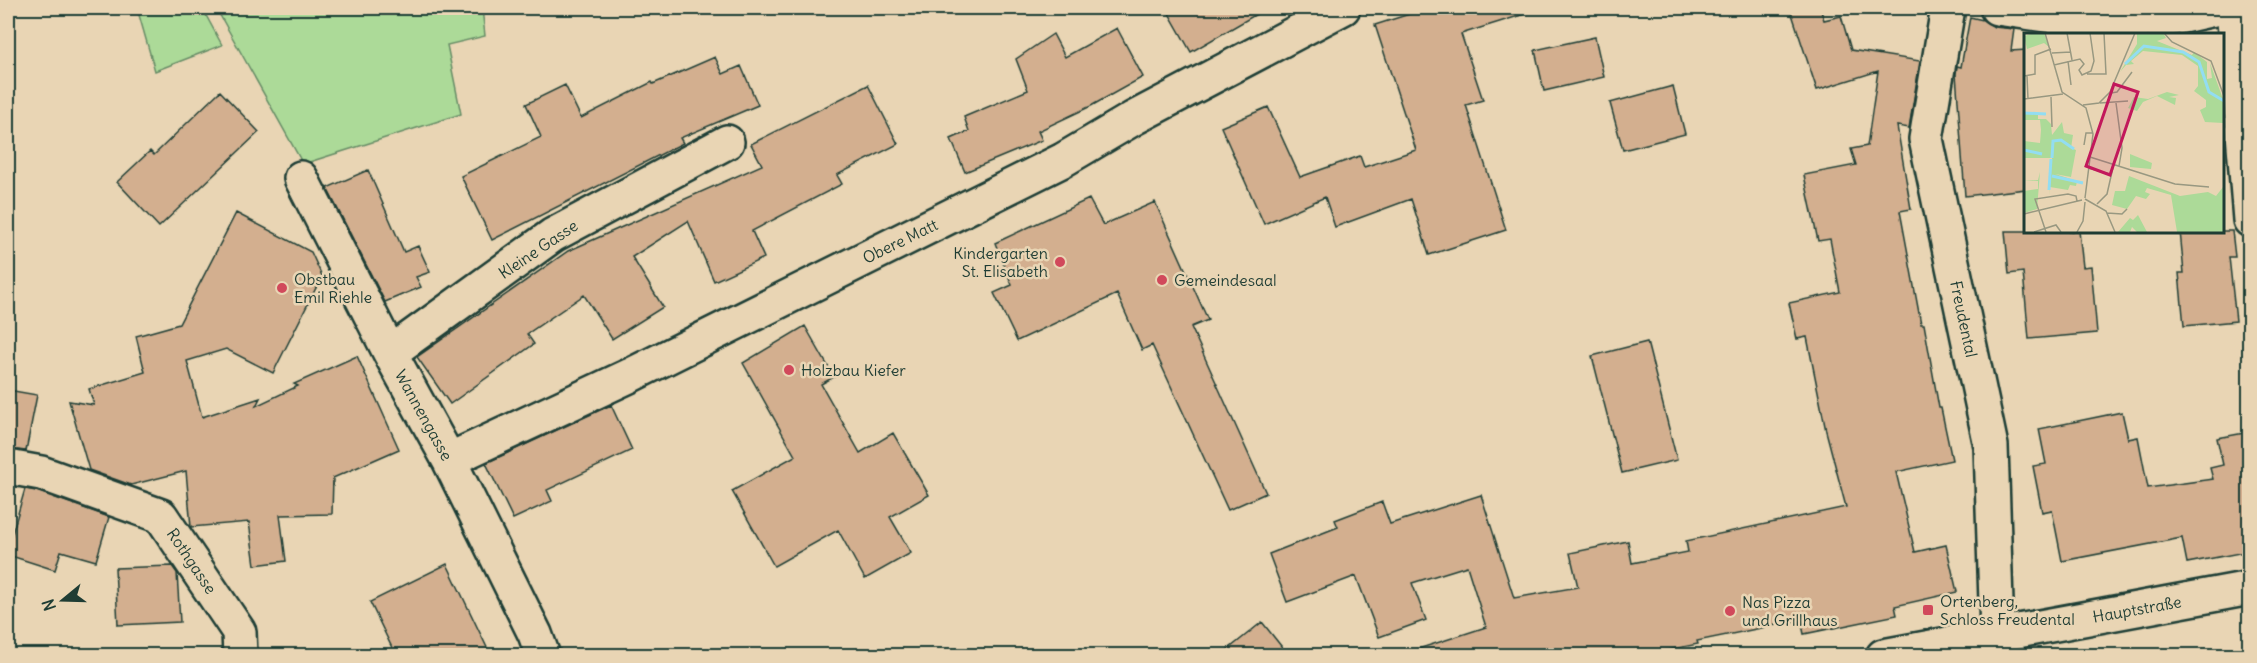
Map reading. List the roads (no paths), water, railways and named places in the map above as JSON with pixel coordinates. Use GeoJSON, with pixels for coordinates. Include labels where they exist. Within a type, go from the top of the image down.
{"type":"FeatureCollection","features":[{"type":"Feature","properties":{"kind":"street","name":"Obere Matt"},"geometry":{"type":"LineString","coordinates":[[449,460],[631,375],[1063,160],[1134,118],[1343,8]]}},
{"type":"Feature","properties":{"kind":"street","name":"Freudental"},"geometry":{"type":"LineString","coordinates":[[1948,8],[1926,138],[1991,446],[1996,634]]}},
{"type":"Feature","properties":{"kind":"street"},"geometry":{"type":"LineString","coordinates":[[1997,8],[2101,23],[2170,20],[2219,8]]}},
{"type":"Feature","properties":{"kind":"street"},"geometry":{"type":"LineString","coordinates":[[2233,8],[2250,220]]}},
{"type":"Feature","properties":{"kind":"street","name":"Kleine Gasse"},"geometry":{"type":"LineString","coordinates":[[390,353],[553,235],[727,142]]}},
{"type":"Feature","properties":{"kind":"street","name":"Wannengasse"},"geometry":{"type":"LineString","coordinates":[[301,178],[390,353],[449,460],[535,634],[543,656]]}},
{"type":"Feature","properties":{"kind":"street","name":"Rothgasse"},"geometry":{"type":"LineString","coordinates":[[8,467],[41,473],[161,516],[239,632],[240,656]]}},
{"type":"Feature","properties":{"kind":"street","name":"Hauptstraße"},"geometry":{"type":"LineString","coordinates":[[1883,656],[2250,588]]}},
{"type":"Feature","properties":{"kind":"place","name":"Kindergarten St. Elisabeth"},"geometry":{"type":"Point","coordinates":[1060,262]}},
{"type":"Feature","properties":{"kind":"place","name":"Gemeindesaal"},"geometry":{"type":"Point","coordinates":[1162,280]}},
{"type":"Feature","properties":{"kind":"place","name":"Obstbau Emil Riehle"},"geometry":{"type":"Point","coordinates":[282,288]}},
{"type":"Feature","properties":{"kind":"place","name":"Holzbau Kiefer"},"geometry":{"type":"Point","coordinates":[789,370]}},
{"type":"Feature","properties":{"kind":"place","name":"Ortenberg, Schloss Freudental"},"geometry":{"type":"Point","coordinates":[1928,610]}},
{"type":"Feature","properties":{"kind":"place","name":"Nas Pizza und Grillhaus"},"geometry":{"type":"Point","coordinates":[1730,611]}}]}
